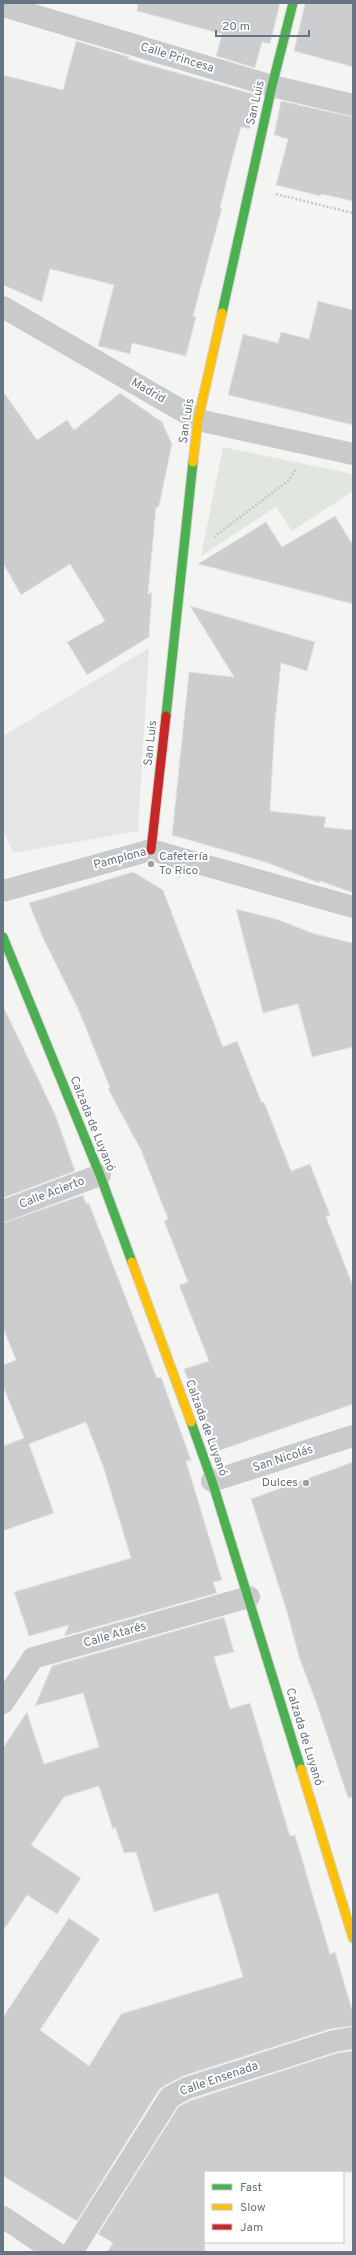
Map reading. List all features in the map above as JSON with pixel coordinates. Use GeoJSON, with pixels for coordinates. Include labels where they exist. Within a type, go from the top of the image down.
{"type":"FeatureCollection","features":[{"type":"Feature","properties":{"kind":"main road","name":"San Luis"},"geometry":{"type":"LineString","coordinates":[[151,850],[198,420],[272,86],[293,3]]}},
{"type":"Feature","properties":{"kind":"main road","name":"Calzada de Luyanó"},"geometry":{"type":"LineString","coordinates":[[3,937],[100,1175],[212,1481],[353,1938]]}},
{"type":"Feature","properties":{"kind":"street","name":"Calle Princesa"},"geometry":{"type":"LineString","coordinates":[[3,6],[272,86],[353,105]]}},
{"type":"Feature","properties":{"kind":"street","name":"Madrid"},"geometry":{"type":"LineString","coordinates":[[3,307],[198,420],[353,454]]}},
{"type":"Feature","properties":{"kind":"street","name":"Pamplona"},"geometry":{"type":"LineString","coordinates":[[3,891],[151,850],[353,907]]}},
{"type":"Feature","properties":{"kind":"street","name":"Calle Acierto"},"geometry":{"type":"LineString","coordinates":[[3,1211],[100,1175]]}},
{"type":"Feature","properties":{"kind":"street","name":"San Nicolás"},"geometry":{"type":"LineString","coordinates":[[212,1481],[353,1436]]}},
{"type":"Feature","properties":{"kind":"street","name":"Calle Atarés"},"geometry":{"type":"LineString","coordinates":[[3,1703],[33,1658],[249,1597]]}},
{"type":"Feature","properties":{"kind":"street","name":"Calle Ensenada"},"geometry":{"type":"LineString","coordinates":[[72,2252],[170,2097],[187,2088],[334,2041],[353,2038]]}},
{"type":"Feature","properties":{"kind":"street"},"geometry":{"type":"LineString","coordinates":[[3,2217],[55,2252]]}},
{"type":"Feature","properties":{"kind":"path"},"geometry":{"type":"LineString","coordinates":[[249,188],[353,212]]}},
{"type":"Feature","properties":{"kind":"path"},"geometry":{"type":"LineString","coordinates":[[183,560],[289,480],[311,445]]}},
{"type":"Feature","properties":{"kind":"shaded area"},"geometry":{"type":"Polygon","coordinates":[[[223,447],[353,474],[353,491],[292,531],[276,507],[201,556],[223,447]]]}},
{"type":"Feature","properties":{"kind":"shaded area"},"geometry":{"type":"Polygon","coordinates":[[[149,648],[138,831],[13,853],[3,831],[3,736],[149,648]]]}},
{"type":"Feature","properties":{"kind":"building"},"geometry":{"type":"Polygon","coordinates":[[[138,3],[280,3],[270,44],[262,42],[255,68],[216,56],[222,34],[137,11],[138,3]]]}},
{"type":"Feature","properties":{"kind":"building"},"geometry":{"type":"Polygon","coordinates":[[[305,3],[353,3],[353,67],[294,51],[305,3]]]}},
{"type":"Feature","properties":{"kind":"building"},"geometry":{"type":"Polygon","coordinates":[[[76,41],[129,57],[128,59],[257,95],[250,129],[241,127],[233,156],[220,208],[222,208],[193,316],[196,317],[186,356],[132,343],[130,354],[98,346],[114,285],[50,269],[42,302],[3,285],[3,75],[63,90],[76,41]]]}},
{"type":"Feature","properties":{"kind":"building"},"geometry":{"type":"Polygon","coordinates":[[[281,101],[353,117],[353,201],[321,194],[320,196],[276,185],[288,139],[274,135],[281,101]]]}},
{"type":"Feature","properties":{"kind":"building"},"geometry":{"type":"Polygon","coordinates":[[[318,301],[353,310],[353,425],[228,395],[243,334],[278,343],[281,332],[309,339],[318,301]]]}},
{"type":"Feature","properties":{"kind":"building"},"geometry":{"type":"Polygon","coordinates":[[[3,391],[37,440],[67,420],[74,430],[120,393],[162,422],[172,444],[159,506],[156,508],[148,594],[152,592],[149,637],[87,675],[67,642],[105,621],[70,564],[21,595],[3,563],[3,391]]]}},
{"type":"Feature","properties":{"kind":"building"},"geometry":{"type":"Polygon","coordinates":[[[335,516],[353,545],[353,604],[198,564],[266,522],[282,547],[335,516]]]}},
{"type":"Feature","properties":{"kind":"building"},"geometry":{"type":"Polygon","coordinates":[[[190,606],[315,642],[307,671],[281,663],[275,722],[270,811],[326,817],[324,827],[353,830],[353,893],[320,881],[319,883],[268,863],[172,835],[189,672],[234,677],[190,606]]]}},
{"type":"Feature","properties":{"kind":"building"},"geometry":{"type":"Polygon","coordinates":[[[133,872],[163,890],[223,1047],[237,1041],[262,1103],[264,1102],[291,1171],[310,1164],[330,1215],[326,1217],[353,1286],[353,1404],[215,1452],[184,1369],[209,1361],[179,1285],[188,1282],[164,1221],[168,1219],[141,1150],[108,1089],[110,1088],[79,1011],[42,936],[29,903],[133,872]]]}},
{"type":"Feature","properties":{"kind":"building"},"geometry":{"type":"Polygon","coordinates":[[[236,909],[276,919],[315,934],[353,943],[353,1047],[312,1057],[298,1004],[263,1013],[236,909]]]}},
{"type":"Feature","properties":{"kind":"building"},"geometry":{"type":"Polygon","coordinates":[[[3,1006],[55,1114],[75,1171],[3,1198],[3,1006]]]}},
{"type":"Feature","properties":{"kind":"building"},"geometry":{"type":"Polygon","coordinates":[[[83,1195],[86,1204],[89,1203],[157,1378],[161,1377],[191,1460],[186,1461],[222,1580],[213,1582],[217,1593],[64,1636],[69,1625],[29,1636],[14,1592],[131,1558],[103,1466],[86,1422],[29,1444],[54,1513],[3,1531],[3,1446],[24,1438],[3,1386],[3,1365],[16,1360],[3,1328],[3,1223],[83,1195]]]}},
{"type":"Feature","properties":{"kind":"building"},"geometry":{"type":"Polygon","coordinates":[[[353,1462],[353,1797],[348,1798],[316,1702],[299,1657],[287,1612],[251,1499],[353,1462]]]}},
{"type":"Feature","properties":{"kind":"building"},"geometry":{"type":"Polygon","coordinates":[[[224,1617],[234,1652],[214,1657],[230,1709],[250,1703],[290,1836],[295,1835],[330,1954],[335,1952],[353,2013],[353,2026],[330,2029],[183,2076],[164,2086],[159,2090],[77,2221],[3,2176],[3,2017],[69,1918],[100,1939],[40,2030],[89,2066],[121,2014],[243,1977],[218,1893],[154,1912],[136,1852],[124,1853],[115,1827],[113,1830],[99,1786],[64,1797],[31,1845],[81,1878],[57,1914],[27,1895],[3,1931],[3,1748],[27,1712],[44,1764],[99,1747],[83,1693],[35,1706],[52,1666],[224,1617]]]}},
{"type":"Feature","properties":{"kind":"building"},"geometry":{"type":"Polygon","coordinates":[[[353,2051],[353,2172],[204,2171],[205,2252],[107,2252],[113,2243],[98,2234],[179,2106],[192,2100],[337,2053],[353,2051]]]}},
{"type":"Feature","properties":{"kind":"traffic: fast"},"geometry":{"type":"LineString","coordinates":[[222,313],[272,86],[293,3]]}},
{"type":"Feature","properties":{"kind":"traffic: fast"},"geometry":{"type":"LineString","coordinates":[[166,716],[193,462]]}},
{"type":"Feature","properties":{"kind":"traffic: fast"},"geometry":{"type":"LineString","coordinates":[[3,937],[100,1175],[132,1262]]}},
{"type":"Feature","properties":{"kind":"traffic: fast"},"geometry":{"type":"LineString","coordinates":[[191,1422],[212,1481],[301,1769]]}},
{"type":"Feature","properties":{"kind":"traffic: slow"},"geometry":{"type":"LineString","coordinates":[[193,462],[198,420],[222,313]]}},
{"type":"Feature","properties":{"kind":"traffic: slow"},"geometry":{"type":"LineString","coordinates":[[132,1262],[191,1422]]}},
{"type":"Feature","properties":{"kind":"traffic: slow"},"geometry":{"type":"LineString","coordinates":[[301,1769],[353,1938]]}},
{"type":"Feature","properties":{"kind":"traffic: jam"},"geometry":{"type":"LineString","coordinates":[[151,850],[166,716]]}},
{"type":"Feature","properties":{"kind":"place","name":"Cafetería To Rico"},"geometry":{"type":"Point","coordinates":[151,864]}},
{"type":"Feature","properties":{"kind":"place","name":"Dulces"},"geometry":{"type":"Point","coordinates":[306,1483]}}]}
